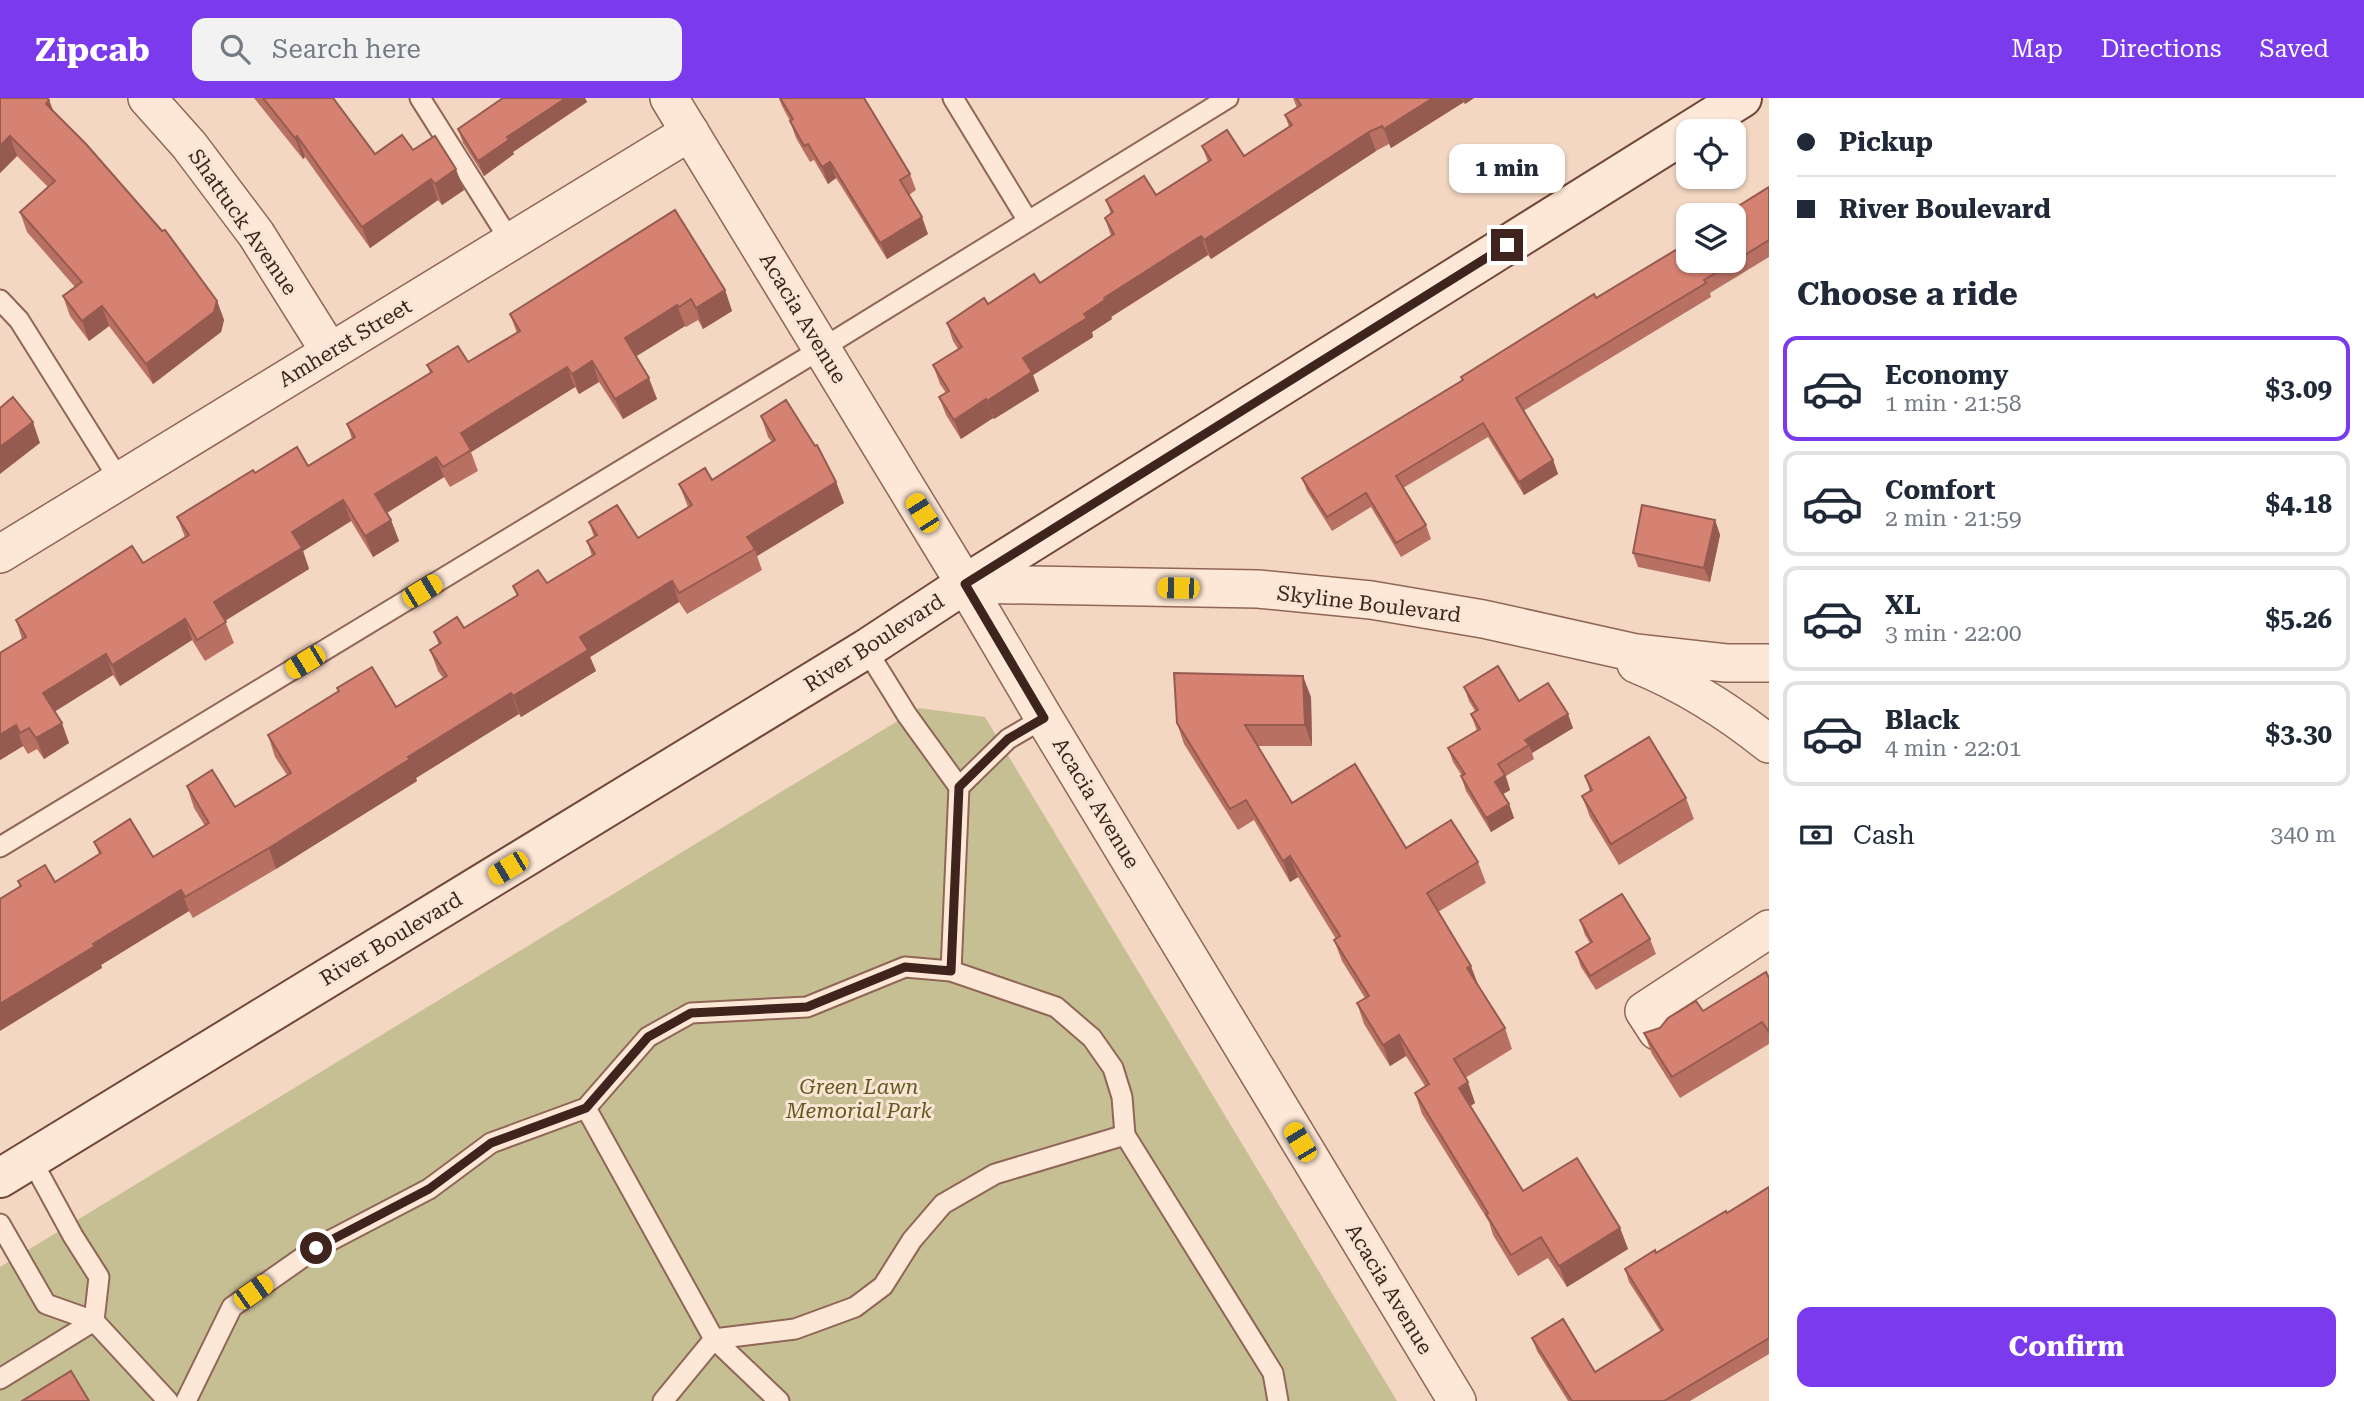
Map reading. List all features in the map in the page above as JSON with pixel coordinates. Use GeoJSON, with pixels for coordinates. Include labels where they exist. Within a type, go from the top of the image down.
{"type":"FeatureCollection","features":[{"type":"Feature","properties":{"kind":"main road","name":"River Boulevard"},"geometry":{"type":"LineString","coordinates":[[16,1168],[866,649],[965,584],[1742,98]]}},
{"type":"Feature","properties":{"kind":"street","name":"Shattuck Avenue"},"geometry":{"type":"LineString","coordinates":[[147,98],[189,145],[256,234],[330,352]]}},
{"type":"Feature","properties":{"kind":"street","name":"Acacia Avenue"},"geometry":{"type":"LineString","coordinates":[[669,98],[1457,1401]]}},
{"type":"Feature","properties":{"kind":"street","name":"Amherst Street"},"geometry":{"type":"LineString","coordinates":[[0,554],[690,132]]}},
{"type":"Feature","properties":{"kind":"street","name":"Skyline Boulevard"},"geometry":{"type":"LineString","coordinates":[[965,584],[1258,589],[1358,599],[1483,619],[1636,653],[1726,663],[1769,663]]}},
{"type":"Feature","properties":{"kind":"street"},"geometry":{"type":"LineString","coordinates":[[1586,644],[1672,678],[1725,711],[1769,744]]}},
{"type":"Feature","properties":{"kind":"street"},"geometry":{"type":"LineString","coordinates":[[1657,1031],[1644,1011],[1769,929]]}},
{"type":"Feature","properties":{"kind":"lane"},"geometry":{"type":"LineString","coordinates":[[420,98],[511,242]]}},
{"type":"Feature","properties":{"kind":"lane"},"geometry":{"type":"LineString","coordinates":[[953,98],[1028,221]]}},
{"type":"Feature","properties":{"kind":"lane"},"geometry":{"type":"LineString","coordinates":[[0,847],[821,349],[1228,98]]}},
{"type":"Feature","properties":{"kind":"lane"},"geometry":{"type":"LineString","coordinates":[[0,300],[19,320],[120,481]]}},
{"type":"Feature","properties":{"kind":"lane"},"geometry":{"type":"LineString","coordinates":[[866,649],[907,715],[959,787],[951,971]]}},
{"type":"Feature","properties":{"kind":"lane"},"geometry":{"type":"LineString","coordinates":[[959,787],[1008,739],[1044,718]]}},
{"type":"Feature","properties":{"kind":"lane"},"geometry":{"type":"LineString","coordinates":[[186,1401],[232,1307],[316,1248],[429,1189],[491,1143],[586,1108],[648,1037],[691,1013],[807,1007],[905,967],[951,971],[1056,1007],[1092,1038],[1113,1068],[1122,1097],[1125,1135],[1273,1373],[1278,1401]]}},
{"type":"Feature","properties":{"kind":"lane"},"geometry":{"type":"LineString","coordinates":[[586,1108],[714,1339],[779,1401]]}},
{"type":"Feature","properties":{"kind":"lane"},"geometry":{"type":"LineString","coordinates":[[663,1401],[714,1339],[795,1329],[855,1307],[883,1286],[912,1240],[943,1205],[995,1174],[1125,1135]]}},
{"type":"Feature","properties":{"kind":"lane"},"geometry":{"type":"LineString","coordinates":[[16,1168],[73,1236],[99,1277],[94,1321]]}},
{"type":"Feature","properties":{"kind":"lane"},"geometry":{"type":"LineString","coordinates":[[0,1224],[46,1304],[94,1321],[168,1401]]}},
{"type":"Feature","properties":{"kind":"lane"},"geometry":{"type":"LineString","coordinates":[[0,1379],[94,1321]]}},
{"type":"Feature","properties":{"kind":"green space","name":"Green Lawn Memorial Park"},"geometry":{"type":"Polygon","coordinates":[[[919,708],[985,717],[1397,1401],[0,1401],[0,1267],[919,708]]]}},
{"type":"Feature","properties":{"kind":"building"},"geometry":{"type":"Polygon","coordinates":[[[0,98],[47,98],[49,100],[46,104],[86,144],[162,231],[165,230],[217,301],[214,312],[146,364],[102,306],[82,321],[63,296],[82,282],[20,212],[55,181],[10,136],[0,146],[0,98]]]}},
{"type":"Feature","properties":{"kind":"building"},"geometry":{"type":"Polygon","coordinates":[[[263,98],[333,98],[375,154],[402,135],[413,150],[435,136],[456,169],[435,184],[431,179],[362,227],[297,136],[295,138],[263,98]]]}},
{"type":"Feature","properties":{"kind":"building"},"geometry":{"type":"Polygon","coordinates":[[[503,98],[566,98],[507,137],[509,140],[478,161],[458,129],[503,98]]]}},
{"type":"Feature","properties":{"kind":"building"},"geometry":{"type":"Polygon","coordinates":[[[780,98],[864,98],[910,174],[900,180],[922,217],[880,243],[830,162],[822,167],[808,144],[804,146],[790,121],[793,119],[780,98]]]}},
{"type":"Feature","properties":{"kind":"building"},"geometry":{"type":"Polygon","coordinates":[[[1296,98],[1433,98],[1384,129],[1382,126],[1369,132],[1204,240],[1201,236],[1104,298],[1105,300],[1084,314],[1087,318],[1023,358],[1032,372],[954,420],[939,397],[949,391],[933,365],[962,347],[947,323],[984,298],[988,304],[1034,274],[1040,283],[1114,234],[1105,218],[1113,212],[1106,200],[1144,176],[1156,195],[1211,160],[1202,146],[1227,130],[1244,156],[1292,125],[1285,115],[1301,105],[1296,98]]]}},
{"type":"Feature","properties":{"kind":"building"},"geometry":{"type":"Polygon","coordinates":[[[1769,187],[1769,240],[1746,254],[1746,203],[1743,203],[1769,187]]]}},
{"type":"Feature","properties":{"kind":"building"},"geometry":{"type":"Polygon","coordinates":[[[675,210],[725,290],[696,308],[691,299],[679,307],[677,305],[625,338],[649,378],[615,399],[592,361],[572,374],[567,367],[461,433],[471,450],[443,467],[436,457],[375,494],[391,520],[365,536],[343,500],[292,532],[302,548],[214,602],[226,622],[197,640],[185,619],[112,665],[106,654],[43,693],[62,723],[36,738],[29,728],[20,733],[16,725],[0,735],[0,653],[26,637],[16,620],[132,546],[143,563],[189,535],[177,517],[253,470],[255,473],[297,447],[308,466],[355,437],[347,424],[432,372],[427,365],[458,346],[468,362],[520,331],[510,314],[675,210]]]}},
{"type":"Feature","properties":{"kind":"building"},"geometry":{"type":"Polygon","coordinates":[[[1676,250],[1676,273],[1715,273],[1704,280],[1706,283],[1516,398],[1553,460],[1519,482],[1483,423],[1396,476],[1426,525],[1396,543],[1366,493],[1327,517],[1302,478],[1463,380],[1461,377],[1594,294],[1596,298],[1676,250]]]}},
{"type":"Feature","properties":{"kind":"building"},"geometry":{"type":"Polygon","coordinates":[[[13,397],[33,422],[0,447],[0,408],[13,397]]]}},
{"type":"Feature","properties":{"kind":"building"},"geometry":{"type":"Polygon","coordinates":[[[786,400],[815,446],[817,445],[836,482],[747,537],[755,549],[679,593],[672,581],[580,637],[588,650],[513,696],[511,693],[269,848],[185,897],[181,890],[0,1004],[0,899],[21,886],[18,881],[45,865],[55,882],[101,853],[94,842],[130,819],[153,857],[209,823],[187,786],[212,770],[235,807],[291,773],[268,735],[372,667],[396,707],[447,676],[430,650],[441,643],[434,632],[457,617],[464,628],[518,595],[513,586],[538,570],[547,583],[595,554],[587,541],[597,535],[589,522],[617,505],[638,538],[692,505],[679,484],[705,468],[712,480],[775,440],[761,416],[786,400]]]}},
{"type":"Feature","properties":{"kind":"building"},"geometry":{"type":"Polygon","coordinates":[[[1642,505],[1715,520],[1704,568],[1633,553],[1642,505]]]}},
{"type":"Feature","properties":{"kind":"building"},"geometry":{"type":"Polygon","coordinates":[[[1498,666],[1519,701],[1548,683],[1568,714],[1525,740],[1529,745],[1498,764],[1505,775],[1495,782],[1509,804],[1486,818],[1461,776],[1465,774],[1448,748],[1480,729],[1471,714],[1478,710],[1464,687],[1498,666]]]}},
{"type":"Feature","properties":{"kind":"building"},"geometry":{"type":"Polygon","coordinates":[[[1174,673],[1303,676],[1305,725],[1245,725],[1292,803],[1355,764],[1406,848],[1451,820],[1478,862],[1427,893],[1471,966],[1467,968],[1505,1028],[1454,1059],[1468,1082],[1459,1088],[1523,1191],[1577,1158],[1620,1228],[1559,1266],[1541,1237],[1511,1255],[1415,1093],[1429,1084],[1399,1035],[1383,1045],[1357,1003],[1369,996],[1334,940],[1340,936],[1290,856],[1283,861],[1246,800],[1230,809],[1177,723],[1174,673]]]}},
{"type":"Feature","properties":{"kind":"building"},"geometry":{"type":"Polygon","coordinates":[[[1649,737],[1686,798],[1611,844],[1582,796],[1592,790],[1585,776],[1649,737]]]}},
{"type":"Feature","properties":{"kind":"building"},"geometry":{"type":"Polygon","coordinates":[[[1622,894],[1650,939],[1590,976],[1576,952],[1592,942],[1580,920],[1622,894]]]}},
{"type":"Feature","properties":{"kind":"building"},"geometry":{"type":"Polygon","coordinates":[[[1766,972],[1769,978],[1769,1032],[1762,1022],[1672,1077],[1644,1033],[1660,1028],[1668,1018],[1696,1001],[1703,1011],[1766,972]]]}},
{"type":"Feature","properties":{"kind":"building"},"geometry":{"type":"Polygon","coordinates":[[[1769,1187],[1769,1338],[1664,1401],[1572,1401],[1532,1338],[1563,1319],[1595,1372],[1663,1330],[1625,1269],[1769,1187]]]}},
{"type":"Feature","properties":{"kind":"building"},"geometry":{"type":"Polygon","coordinates":[[[71,1371],[89,1401],[22,1401],[71,1371]]]}},
{"type":"Feature","properties":{"kind":"route"},"geometry":{"type":"LineString","coordinates":[[316,1248],[429,1189],[491,1143],[586,1108],[648,1037],[691,1013],[807,1007],[905,967],[951,971],[959,787],[1008,739],[1044,718],[965,584],[1507,245]]}}]}
